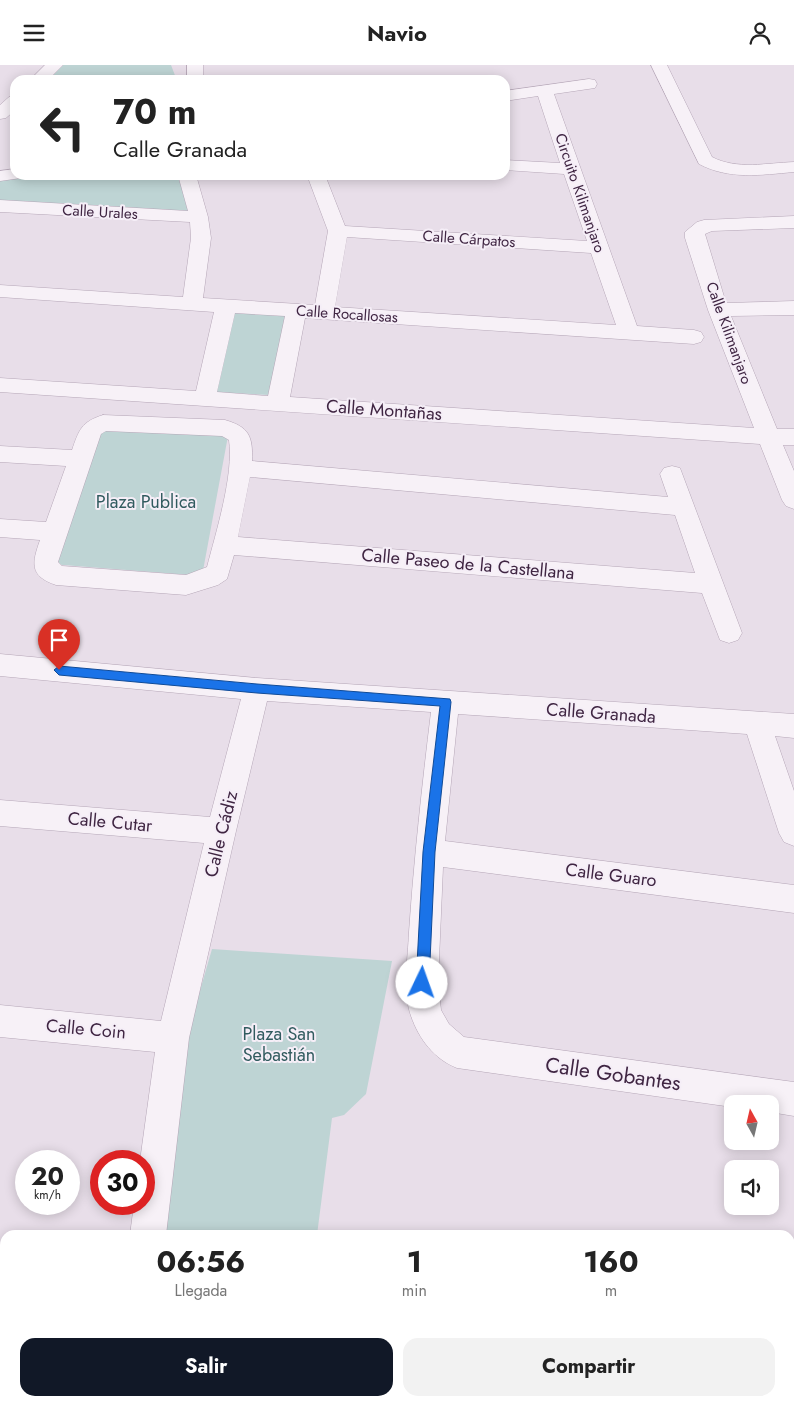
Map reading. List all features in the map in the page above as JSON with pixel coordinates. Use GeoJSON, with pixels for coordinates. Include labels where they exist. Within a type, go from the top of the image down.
{"type":"FeatureCollection","features":[{"type":"Feature","properties":{"kind":"street"},"geometry":{"type":"LineString","coordinates":[[44,75],[55,65]]}},
{"type":"Feature","properties":{"kind":"street"},"geometry":{"type":"LineString","coordinates":[[659,65],[705,160],[719,168],[732,170],[794,167]]}},
{"type":"Feature","properties":{"kind":"street"},"geometry":{"type":"LineString","coordinates":[[510,95],[589,85]]}},
{"type":"Feature","properties":{"kind":"street","name":"Circuito Kilimanjaro"},"geometry":{"type":"LineString","coordinates":[[544,90],[629,333]]}},
{"type":"Feature","properties":{"kind":"street"},"geometry":{"type":"LineString","coordinates":[[510,165],[572,169]]}},
{"type":"Feature","properties":{"kind":"street"},"geometry":{"type":"LineString","coordinates":[[188,180],[199,217],[201,238],[192,304]]}},
{"type":"Feature","properties":{"kind":"street"},"geometry":{"type":"LineString","coordinates":[[318,180],[338,231],[324,312]]}},
{"type":"Feature","properties":{"kind":"street","name":"Calle Urales"},"geometry":{"type":"LineString","coordinates":[[0,206],[199,217]]}},
{"type":"Feature","properties":{"kind":"street","name":"Calle Kilimanjaro"},"geometry":{"type":"LineString","coordinates":[[794,222],[712,225],[698,229],[695,232],[718,310],[794,500]]}},
{"type":"Feature","properties":{"kind":"street","name":"Calle Cárpatos"},"geometry":{"type":"LineString","coordinates":[[338,231],[599,248]]}},
{"type":"Feature","properties":{"kind":"street","name":"Calle Rocallosas"},"geometry":{"type":"LineString","coordinates":[[0,291],[694,337]]}},
{"type":"Feature","properties":{"kind":"street"},"geometry":{"type":"LineString","coordinates":[[205,398],[226,306]]}},
{"type":"Feature","properties":{"kind":"street"},"geometry":{"type":"LineString","coordinates":[[718,310],[794,308]]}},
{"type":"Feature","properties":{"kind":"street"},"geometry":{"type":"LineString","coordinates":[[278,403],[296,311]]}},
{"type":"Feature","properties":{"kind":"street","name":"Calle Montañas"},"geometry":{"type":"LineString","coordinates":[[0,385],[768,437],[794,437]]}},
{"type":"Feature","properties":{"kind":"street"},"geometry":{"type":"LineString","coordinates":[[103,423],[225,428],[235,432],[242,441],[240,468],[218,572],[204,580],[186,585],[56,575],[46,567],[45,561],[54,532],[90,432],[103,423]]}},
{"type":"Feature","properties":{"kind":"street"},"geometry":{"type":"LineString","coordinates":[[0,454],[80,459]]}},
{"type":"Feature","properties":{"kind":"street"},"geometry":{"type":"LineString","coordinates":[[240,468],[684,507]]}},
{"type":"Feature","properties":{"kind":"street"},"geometry":{"type":"LineString","coordinates":[[672,474],[728,633]]}},
{"type":"Feature","properties":{"kind":"street"},"geometry":{"type":"LineString","coordinates":[[0,528],[54,532]]}},
{"type":"Feature","properties":{"kind":"street","name":"Calle Paseo de la Castellana"},"geometry":{"type":"LineString","coordinates":[[224,545],[711,584]]}},
{"type":"Feature","properties":{"kind":"street"},"geometry":{"type":"LineString","coordinates":[[0,665],[257,689]]}},
{"type":"Feature","properties":{"kind":"street","name":"Calle Granada"},"geometry":{"type":"LineString","coordinates":[[257,689],[794,726]]}},
{"type":"Feature","properties":{"kind":"street","name":"Calle Cádiz"},"geometry":{"type":"LineString","coordinates":[[149,1230],[173,1037],[221,831],[257,689]]}},
{"type":"Feature","properties":{"kind":"street"},"geometry":{"type":"LineString","coordinates":[[429,852],[446,702]]}},
{"type":"Feature","properties":{"kind":"street"},"geometry":{"type":"LineString","coordinates":[[757,724],[794,833]]}},
{"type":"Feature","properties":{"kind":"street","name":"Calle Cutar"},"geometry":{"type":"LineString","coordinates":[[0,813],[221,831]]}},
{"type":"Feature","properties":{"kind":"street","name":"Calle Guaro"},"geometry":{"type":"LineString","coordinates":[[429,852],[794,899]]}},
{"type":"Feature","properties":{"kind":"street","name":"Calle Gobantes"},"geometry":{"type":"LineString","coordinates":[[429,852],[422,983],[426,1014],[438,1035],[457,1052],[794,1099]]}},
{"type":"Feature","properties":{"kind":"street","name":"Calle Coin"},"geometry":{"type":"LineString","coordinates":[[0,1021],[173,1037]]}},
{"type":"Feature","properties":{"kind":"green space"},"geometry":{"type":"Polygon","coordinates":[[[63,65],[171,65],[175,75],[51,75],[63,65]]]}},
{"type":"Feature","properties":{"kind":"green space"},"geometry":{"type":"Polygon","coordinates":[[[10,179],[181,180],[189,211],[0,202],[0,181],[10,179]]]}},
{"type":"Feature","properties":{"kind":"green space"},"geometry":{"type":"Polygon","coordinates":[[[230,310],[289,315],[270,395],[212,392],[230,310]]]}},
{"type":"Feature","properties":{"kind":"green space","name":"Plaza Publica"},"geometry":{"type":"Polygon","coordinates":[[[99,430],[228,436],[202,576],[51,564],[99,430]]]}},
{"type":"Feature","properties":{"kind":"green space","name":"Plaza San Sebastián"},"geometry":{"type":"Polygon","coordinates":[[[212,949],[392,961],[366,1094],[344,1115],[332,1118],[318,1230],[157,1230],[186,1039],[212,949]]]}},
{"type":"Feature","properties":{"kind":"route"},"geometry":{"type":"LineString","coordinates":[[59,670],[257,689],[446,702],[429,852],[422,983]]}}]}
